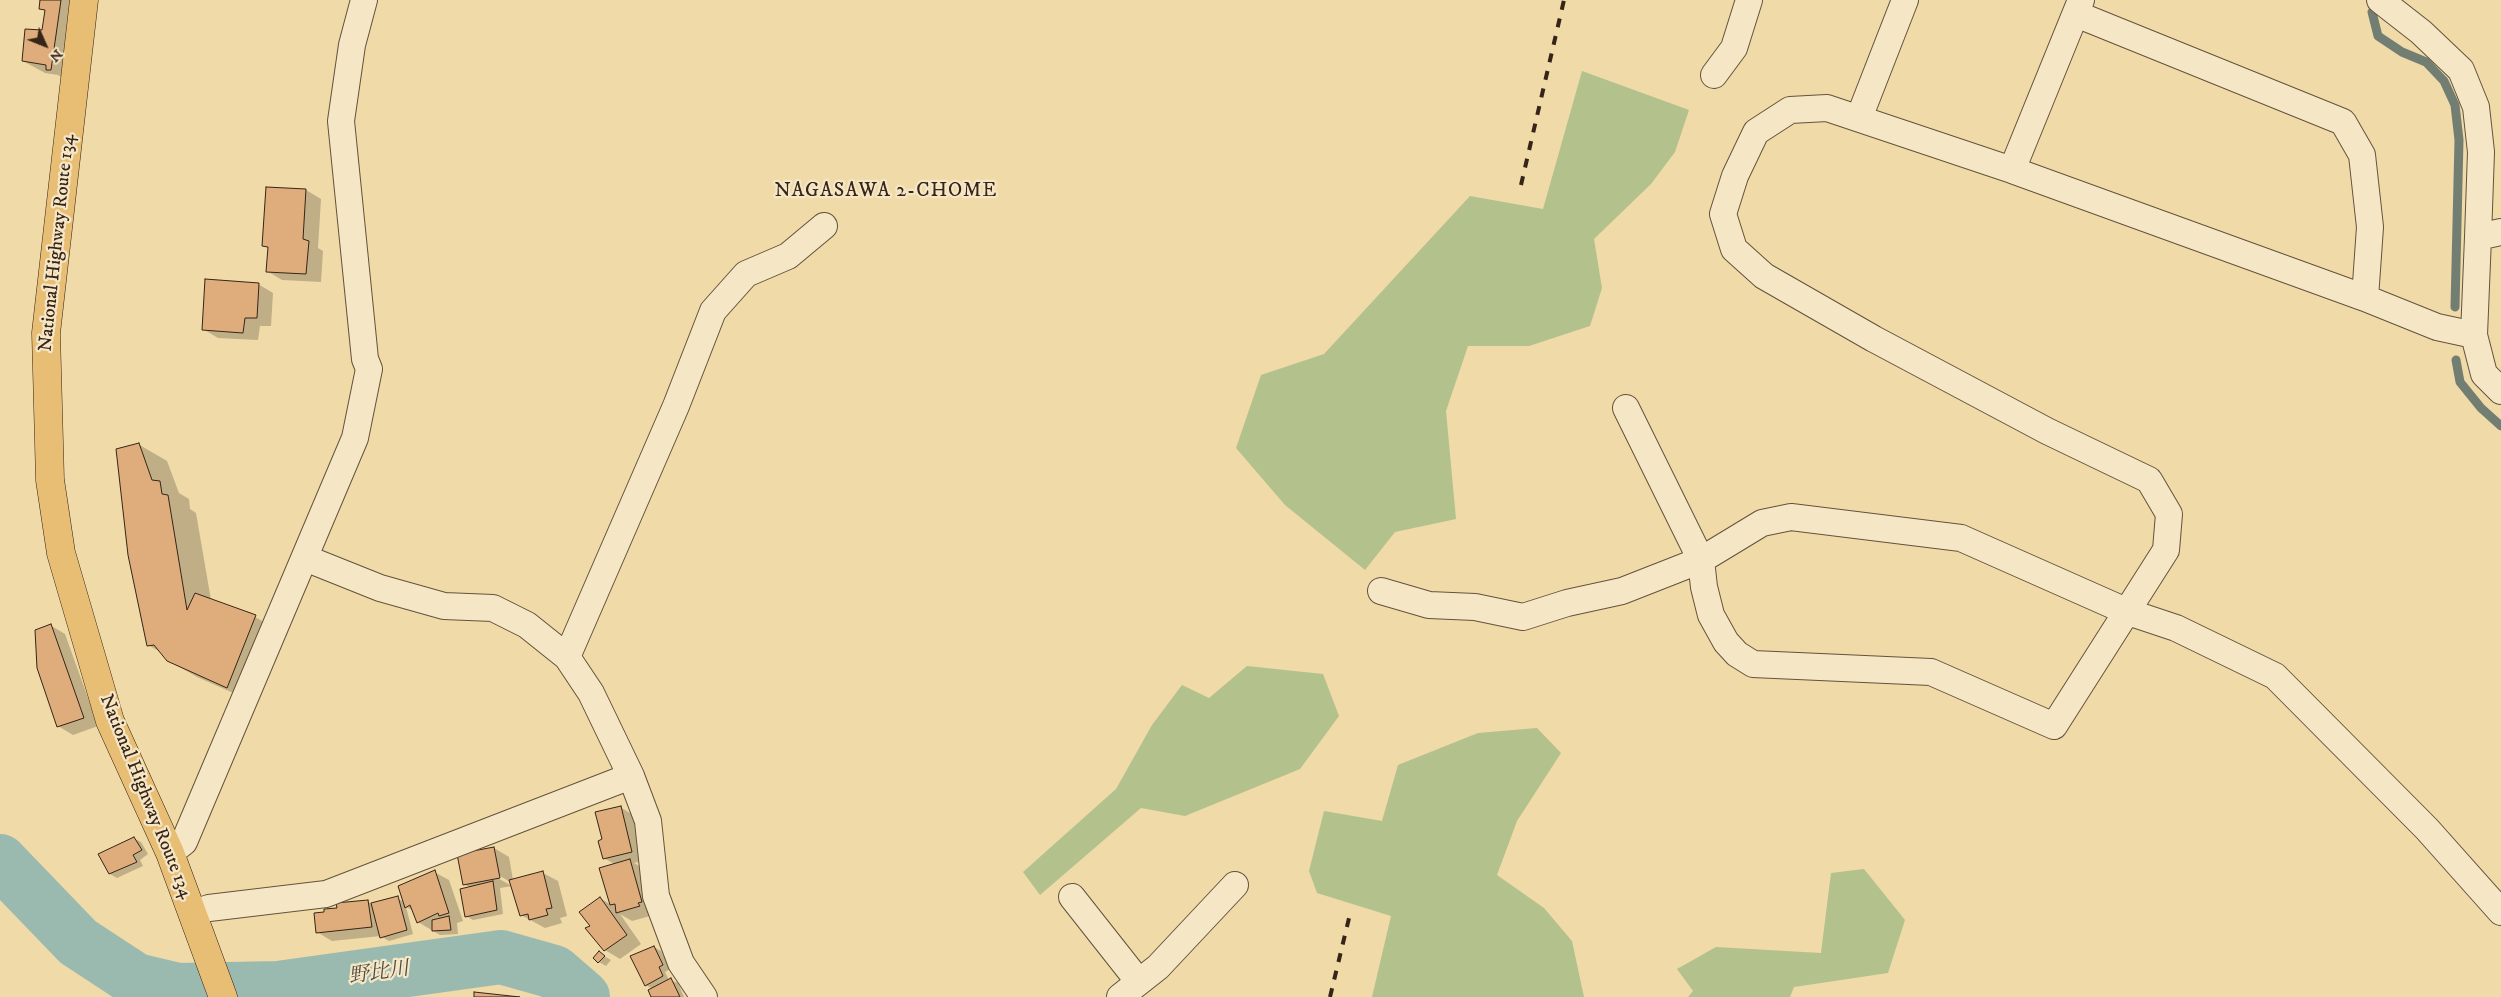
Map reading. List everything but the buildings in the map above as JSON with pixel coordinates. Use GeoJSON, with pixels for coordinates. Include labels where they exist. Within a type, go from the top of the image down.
{"type":"FeatureCollection","features":[{"type":"Feature","properties":{"kind":"highway","name":"National Highway Route 134"},"geometry":{"type":"LineString","coordinates":[[84,0],[46,333],[50,480],[61,553],[110,720],[170,853],[223,997]]}},
{"type":"Feature","properties":{"kind":"street"},"geometry":{"type":"LineString","coordinates":[[170,853],[184,842],[355,438],[369,369],[365,359],[341,121],[352,45],[364,0]]}},
{"type":"Feature","properties":{"kind":"street"},"geometry":{"type":"LineString","coordinates":[[1714,74],[1734,48],[1749,0]]}},
{"type":"Feature","properties":{"kind":"street"},"geometry":{"type":"LineString","coordinates":[[1859,118],[1905,0]]}},
{"type":"Feature","properties":{"kind":"street"},"geometry":{"type":"LineString","coordinates":[[2380,0],[2421,32],[2461,70],[2476,106],[2490,234],[2474,335],[2484,374],[2501,391]]}},
{"type":"Feature","properties":{"kind":"street"},"geometry":{"type":"LineString","coordinates":[[2012,170],[2079,7],[2343,122],[2362,155],[2370,227],[2365,298]]}},
{"type":"Feature","properties":{"kind":"street"},"geometry":{"type":"LineString","coordinates":[[1626,408],[1701,560],[1704,588],[1711,615],[1726,642],[1737,654],[1752,664],[1932,672],[2054,726],[2166,550],[2169,514],[2149,480],[2047,431],[1874,339],[1764,276],[1734,249],[1723,214],[1734,176],[1756,132],[1790,110],[1827,108],[2012,170],[2365,298],[2437,327],[2474,335]]}},
{"type":"Feature","properties":{"kind":"street"},"geometry":{"type":"LineString","coordinates":[[567,657],[676,406],[713,311],[746,274],[788,256],[824,226]]}},
{"type":"Feature","properties":{"kind":"street"},"geometry":{"type":"LineString","coordinates":[[1381,591],[1429,605],[1475,608],[1523,616],[1567,602],[1622,591],[1701,560],[1762,523],[1791,517],[1961,538],[2128,612],[2176,628],[2276,676],[2427,829],[2501,912]]}},
{"type":"Feature","properties":{"kind":"street"},"geometry":{"type":"LineString","coordinates":[[305,558],[380,588],[444,606],[493,608],[527,625],[567,657],[592,693],[631,776],[648,821],[656,896],[681,963],[704,997]]}},
{"type":"Feature","properties":{"kind":"street"},"geometry":{"type":"LineString","coordinates":[[193,913],[209,908],[326,894],[631,776]]}},
{"type":"Feature","properties":{"kind":"street"},"geometry":{"type":"LineString","coordinates":[[1072,897],[1130,990],[1158,967],[1235,885]]}},
{"type":"Feature","properties":{"kind":"green space"},"geometry":{"type":"Polygon","coordinates":[[[1582,71],[1689,110],[1675,152],[1651,184],[1594,239],[1602,288],[1590,326],[1529,346],[1468,346],[1446,411],[1456,519],[1395,532],[1365,570],[1285,505],[1236,448],[1261,375],[1324,354],[1470,196],[1543,209],[1582,71]]]}},
{"type":"Feature","properties":{"kind":"green space"},"geometry":{"type":"Polygon","coordinates":[[[1247,666],[1323,674],[1339,716],[1300,769],[1185,816],[1141,808],[1040,895],[1023,872],[1116,789],[1152,725],[1182,685],[1209,698],[1247,666]]]}},
{"type":"Feature","properties":{"kind":"green space"},"geometry":{"type":"Polygon","coordinates":[[[1537,728],[1561,753],[1517,821],[1497,875],[1544,908],[1572,941],[1584,997],[1372,997],[1391,916],[1317,893],[1309,871],[1324,811],[1382,821],[1398,765],[1478,733],[1537,728]]]}},
{"type":"Feature","properties":{"kind":"green space"},"geometry":{"type":"Polygon","coordinates":[[[1864,869],[1905,920],[1888,973],[1794,987],[1790,997],[1688,997],[1693,991],[1677,969],[1716,947],[1821,953],[1831,873],[1864,869]]]}},
{"type":"Feature","properties":{"kind":"waterway"},"geometry":{"type":"LineString","coordinates":[[2372,12],[2378,36],[2402,52],[2426,62],[2444,81],[2455,105],[2459,140],[2455,307]]}},
{"type":"Feature","properties":{"kind":"waterway"},"geometry":{"type":"LineString","coordinates":[[2456,360],[2460,382],[2481,408],[2501,426]]}},
{"type":"Feature","properties":{"kind":"waterway","name":"野比川"},"geometry":{"type":"LineString","coordinates":[[0,861],[78,942],[136,980],[178,990],[278,988],[501,957],[554,972],[583,997]]}},
{"type":"Feature","properties":{"kind":"railway"},"geometry":{"type":"LineString","coordinates":[[1521,185],[1564,0]]}},
{"type":"Feature","properties":{"kind":"railway"},"geometry":{"type":"LineString","coordinates":[[1330,997],[1350,914]]}},
{"type":"Feature","properties":{"kind":"district","name":"NAGASAWA 2-CHOME"},"geometry":{"type":"Point","coordinates":[886,192]}}]}
